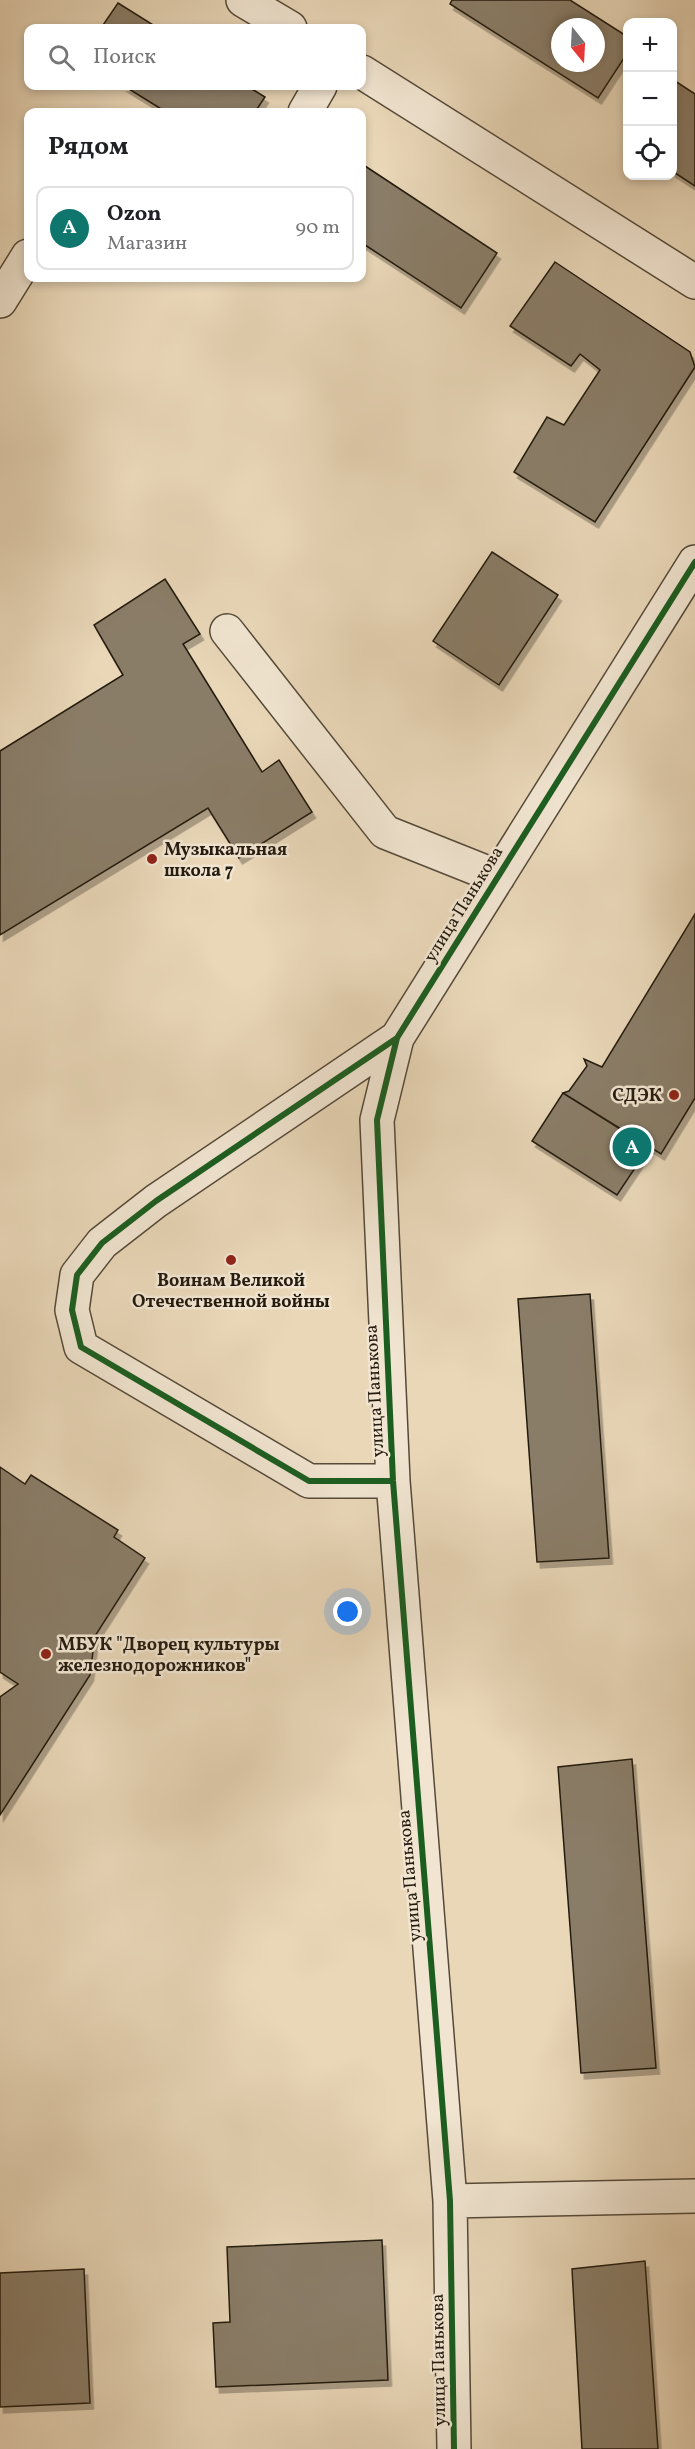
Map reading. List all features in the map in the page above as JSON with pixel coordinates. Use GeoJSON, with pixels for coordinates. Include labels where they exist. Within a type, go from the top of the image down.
{"type":"FeatureCollection","features":[{"type":"Feature","properties":{"kind":"street"},"geometry":{"type":"LineString","coordinates":[[243,0],[283,24]]}},
{"type":"Feature","properties":{"kind":"street"},"geometry":{"type":"LineString","coordinates":[[366,75],[695,282]]}},
{"type":"Feature","properties":{"kind":"street"},"geometry":{"type":"LineString","coordinates":[[307,108],[318,90]]}},
{"type":"Feature","properties":{"kind":"street"},"geometry":{"type":"LineString","coordinates":[[0,302],[24,263]]}},
{"type":"Feature","properties":{"kind":"street","name":"улица Панькова"},"geometry":{"type":"LineString","coordinates":[[454,2449],[450,2201],[393,1481],[377,1120],[397,1038],[695,562]]}},
{"type":"Feature","properties":{"kind":"street"},"geometry":{"type":"LineString","coordinates":[[227,631],[385,832],[498,877]]}},
{"type":"Feature","properties":{"kind":"street"},"geometry":{"type":"LineString","coordinates":[[393,1481],[309,1481],[81,1347],[72,1310],[77,1275],[102,1242],[156,1201],[397,1038]]}},
{"type":"Feature","properties":{"kind":"street"},"geometry":{"type":"LineString","coordinates":[[450,2201],[695,2196]]}},
{"type":"Feature","properties":{"kind":"building"},"geometry":{"type":"Polygon","coordinates":[[[452,0],[570,0],[598,18],[551,18],[551,68],[450,4],[452,0]]]}},
{"type":"Feature","properties":{"kind":"building"},"geometry":{"type":"Polygon","coordinates":[[[118,3],[152,24],[104,24],[118,3]]]}},
{"type":"Feature","properties":{"kind":"building"},"geometry":{"type":"Polygon","coordinates":[[[605,22],[623,34],[623,60],[598,98],[557,72],[605,72],[605,22]]]}},
{"type":"Feature","properties":{"kind":"building"},"geometry":{"type":"Polygon","coordinates":[[[677,82],[695,94],[695,186],[677,174],[677,82]]]}},
{"type":"Feature","properties":{"kind":"building"},"geometry":{"type":"Polygon","coordinates":[[[130,90],[254,90],[265,97],[258,108],[160,108],[130,90]]]}},
{"type":"Feature","properties":{"kind":"building"},"geometry":{"type":"Polygon","coordinates":[[[366,167],[497,253],[461,308],[366,246],[366,167]]]}},
{"type":"Feature","properties":{"kind":"building"},"geometry":{"type":"Polygon","coordinates":[[[555,262],[690,352],[695,367],[595,522],[514,472],[547,417],[564,425],[600,370],[580,354],[571,366],[510,326],[555,262]]]}},
{"type":"Feature","properties":{"kind":"building"},"geometry":{"type":"Polygon","coordinates":[[[492,552],[558,595],[499,685],[433,641],[492,552]]]}},
{"type":"Feature","properties":{"kind":"building"},"geometry":{"type":"Polygon","coordinates":[[[165,579],[200,634],[183,644],[262,772],[279,760],[312,812],[239,858],[208,808],[0,935],[0,751],[123,675],[94,625],[165,579]]]}},
{"type":"Feature","properties":{"kind":"building"},"geometry":{"type":"Polygon","coordinates":[[[695,914],[695,1098],[661,1154],[563,1093],[569,1091],[587,1066],[584,1059],[602,1067],[695,914]]]}},
{"type":"Feature","properties":{"kind":"building"},"geometry":{"type":"Polygon","coordinates":[[[563,1093],[649,1147],[617,1195],[532,1141],[563,1093]]]}},
{"type":"Feature","properties":{"kind":"building"},"geometry":{"type":"Polygon","coordinates":[[[590,1294],[609,1558],[537,1562],[518,1299],[590,1294]]]}},
{"type":"Feature","properties":{"kind":"building","name":"МБУК \"Дворец культуры железнодорожников\""},"geometry":{"type":"Polygon","coordinates":[[[0,1467],[25,1484],[31,1475],[118,1530],[114,1537],[145,1558],[95,1636],[90,1675],[0,1815],[0,1697],[18,1684],[0,1672],[0,1467]]]}},
{"type":"Feature","properties":{"kind":"building"},"geometry":{"type":"Polygon","coordinates":[[[632,1759],[656,2068],[581,2073],[558,1767],[632,1759]]]}},
{"type":"Feature","properties":{"kind":"building"},"geometry":{"type":"Polygon","coordinates":[[[382,2240],[388,2380],[216,2387],[213,2323],[230,2322],[227,2247],[382,2240]]]}},
{"type":"Feature","properties":{"kind":"building"},"geometry":{"type":"Polygon","coordinates":[[[645,2261],[658,2449],[582,2449],[572,2269],[645,2261]]]}},
{"type":"Feature","properties":{"kind":"building"},"geometry":{"type":"Polygon","coordinates":[[[84,2269],[90,2403],[0,2407],[0,2273],[84,2269]]]}},
{"type":"Feature","properties":{"kind":"cycle path"},"geometry":{"type":"LineString","coordinates":[[454,2449],[450,2201],[393,1481],[377,1120],[397,1038],[695,562]]}},
{"type":"Feature","properties":{"kind":"cycle path"},"geometry":{"type":"LineString","coordinates":[[393,1481],[309,1481],[81,1347],[72,1310],[77,1275],[102,1243],[156,1201],[397,1038]]}},
{"type":"Feature","properties":{"kind":"place","name":"Музыкальная школа 7"},"geometry":{"type":"Point","coordinates":[152,859]}},
{"type":"Feature","properties":{"kind":"place","name":"СДЭК"},"geometry":{"type":"Point","coordinates":[674,1095]}},
{"type":"Feature","properties":{"kind":"place","name":"Ozon"},"geometry":{"type":"Point","coordinates":[632,1147]}},
{"type":"Feature","properties":{"kind":"place","name":"Воинам Великой Отечественной войны"},"geometry":{"type":"Point","coordinates":[231,1260]}},
{"type":"Feature","properties":{"kind":"place","name":"МБУК \"Дворец культуры железнодорожников\""},"geometry":{"type":"Point","coordinates":[46,1654]}}]}
